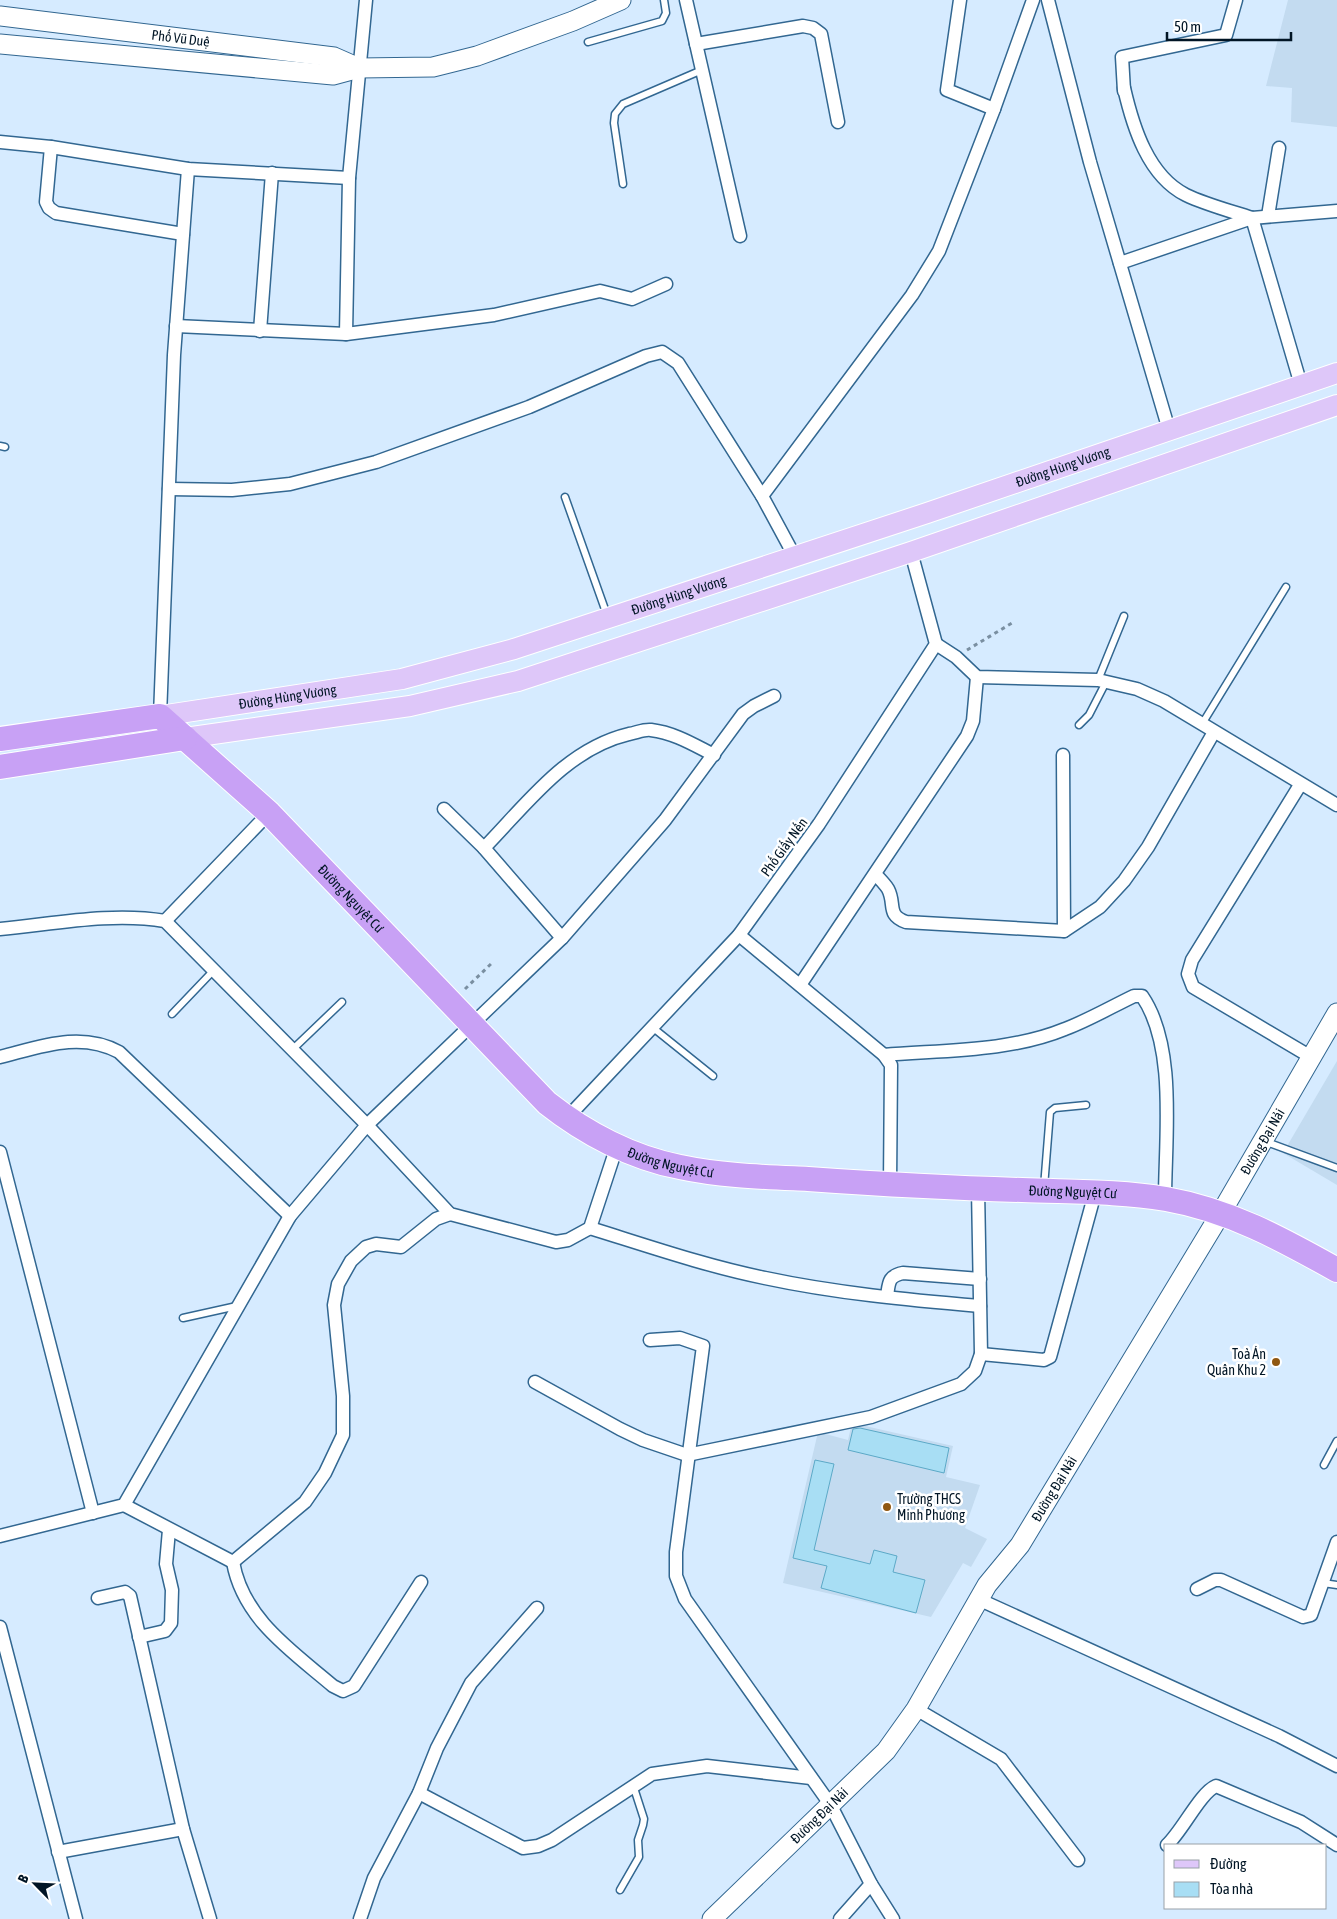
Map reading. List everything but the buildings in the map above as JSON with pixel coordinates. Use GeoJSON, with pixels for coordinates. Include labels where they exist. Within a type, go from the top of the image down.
{"type":"FeatureCollection","features":[{"type":"Feature","properties":{"kind":"highway","name":"Đường Nguyệt Cư"},"geometry":{"type":"LineString","coordinates":[[160,716],[269,813],[536,1093],[567,1118],[617,1146],[648,1158],[687,1168],[729,1174],[890,1185],[1095,1193],[1165,1199],[1221,1213],[1268,1232],[1337,1270]]}},
{"type":"Feature","properties":{"kind":"highway","name":"Đường Hùng Vương"},"geometry":{"type":"LineString","coordinates":[[0,739],[160,716]]}},
{"type":"Feature","properties":{"kind":"highway","name":"Đường Hùng Vương"},"geometry":{"type":"LineString","coordinates":[[0,767],[185,738]]}},
{"type":"Feature","properties":{"kind":"main road","name":"Đường Hùng Vương"},"geometry":{"type":"LineString","coordinates":[[160,716],[402,679],[514,649],[927,513],[1337,373]]}},
{"type":"Feature","properties":{"kind":"main road","name":"Đường Hùng Vương"},"geometry":{"type":"LineString","coordinates":[[185,738],[410,706],[518,681],[911,552],[1337,405]]}},
{"type":"Feature","properties":{"kind":"main road"},"geometry":{"type":"LineString","coordinates":[[927,513],[936,543]]}},
{"type":"Feature","properties":{"kind":"street"},"geometry":{"type":"LineString","coordinates":[[346,334],[350,178],[366,0]]}},
{"type":"Feature","properties":{"kind":"street","name":"Phố Vũ Duệ"},"geometry":{"type":"LineString","coordinates":[[0,44],[333,75],[359,68],[432,67],[477,56],[573,21],[621,0]]}},
{"type":"Feature","properties":{"kind":"street"},"geometry":{"type":"LineString","coordinates":[[686,0],[740,236]]}},
{"type":"Feature","properties":{"kind":"street"},"geometry":{"type":"LineString","coordinates":[[960,0],[947,90],[994,109]]}},
{"type":"Feature","properties":{"kind":"street"},"geometry":{"type":"LineString","coordinates":[[762,496],[926,274],[939,251],[994,109],[1033,0]]}},
{"type":"Feature","properties":{"kind":"street"},"geometry":{"type":"LineString","coordinates":[[1048,0],[1090,162],[1169,430]]}},
{"type":"Feature","properties":{"kind":"street"},"geometry":{"type":"LineString","coordinates":[[1236,0],[1226,35],[1122,57],[1124,89],[1138,135],[1154,168],[1185,195],[1252,218]]}},
{"type":"Feature","properties":{"kind":"street","name":"Phố Vũ Duệ"},"geometry":{"type":"LineString","coordinates":[[0,16],[334,57],[359,68]]}},
{"type":"Feature","properties":{"kind":"street"},"geometry":{"type":"LineString","coordinates":[[696,44],[803,26],[813,28],[820,34],[838,122]]}},
{"type":"Feature","properties":{"kind":"street"},"geometry":{"type":"LineString","coordinates":[[0,142],[51,147],[188,169],[350,178]]}},
{"type":"Feature","properties":{"kind":"street"},"geometry":{"type":"LineString","coordinates":[[51,147],[46,202],[49,208],[56,213],[183,234]]}},
{"type":"Feature","properties":{"kind":"street"},"geometry":{"type":"LineString","coordinates":[[1268,216],[1279,148]]}},
{"type":"Feature","properties":{"kind":"street"},"geometry":{"type":"LineString","coordinates":[[160,716],[176,326],[188,169]]}},
{"type":"Feature","properties":{"kind":"street"},"geometry":{"type":"LineString","coordinates":[[260,331],[272,173]]}},
{"type":"Feature","properties":{"kind":"street"},"geometry":{"type":"LineString","coordinates":[[1120,263],[1252,218],[1337,211]]}},
{"type":"Feature","properties":{"kind":"street"},"geometry":{"type":"LineString","coordinates":[[1252,218],[1301,385]]}},
{"type":"Feature","properties":{"kind":"street"},"geometry":{"type":"LineString","coordinates":[[176,326],[346,334],[494,315],[600,291],[632,298],[666,284]]}},
{"type":"Feature","properties":{"kind":"street"},"geometry":{"type":"LineString","coordinates":[[169,489],[232,490],[290,484],[376,462],[528,406],[646,356],[662,352],[678,363],[762,496],[795,557]]}},
{"type":"Feature","properties":{"kind":"street"},"geometry":{"type":"LineString","coordinates":[[911,552],[936,644],[956,657],[977,677],[1102,681],[1137,689],[1164,701],[1300,785],[1337,805]]}},
{"type":"Feature","properties":{"kind":"street","name":"Phố Giấy Nến"},"geometry":{"type":"LineString","coordinates":[[567,1118],[738,935],[819,824],[936,644]]}},
{"type":"Feature","properties":{"kind":"street"},"geometry":{"type":"LineString","coordinates":[[800,985],[967,736],[973,721],[977,677]]}},
{"type":"Feature","properties":{"kind":"street"},"geometry":{"type":"LineString","coordinates":[[124,1505],[290,1216],[367,1125],[562,938],[665,820],[743,714],[774,696]]}},
{"type":"Feature","properties":{"kind":"street"},"geometry":{"type":"LineString","coordinates":[[484,848],[555,774],[586,750],[617,737],[649,730],[674,735],[714,755]]}},
{"type":"Feature","properties":{"kind":"street"},"geometry":{"type":"LineString","coordinates":[[875,874],[888,889],[893,912],[897,919],[906,922],[1064,931],[1100,907],[1124,881],[1148,847],[1214,732]]}},
{"type":"Feature","properties":{"kind":"street"},"geometry":{"type":"LineString","coordinates":[[1063,755],[1064,931]]}},
{"type":"Feature","properties":{"kind":"street"},"geometry":{"type":"LineString","coordinates":[[1300,785],[1192,960],[1188,974],[1193,986],[1311,1057]]}},
{"type":"Feature","properties":{"kind":"street"},"geometry":{"type":"LineString","coordinates":[[444,808],[484,848],[562,938]]}},
{"type":"Feature","properties":{"kind":"street"},"geometry":{"type":"LineString","coordinates":[[165,921],[269,813]]}},
{"type":"Feature","properties":{"kind":"street"},"geometry":{"type":"LineString","coordinates":[[0,930],[120,917],[141,917],[165,921],[293,1048],[450,1214],[556,1242],[568,1240],[590,1228],[617,1146]]}},
{"type":"Feature","properties":{"kind":"street"},"geometry":{"type":"LineString","coordinates":[[738,935],[884,1054],[891,1065],[893,1075],[890,1185]]}},
{"type":"Feature","properties":{"kind":"street"},"geometry":{"type":"LineString","coordinates":[[884,1054],[994,1046],[1028,1040],[1064,1030],[1134,996],[1142,996],[1162,1042],[1166,1068],[1165,1199]]}},
{"type":"Feature","properties":{"kind":"street","name":"Đường Đại Nải"},"geometry":{"type":"LineString","coordinates":[[712,1919],[886,1751],[916,1709],[978,1599],[996,1572],[1020,1545],[1221,1213],[1337,1013]]}},
{"type":"Feature","properties":{"kind":"street"},"geometry":{"type":"LineString","coordinates":[[0,1057],[66,1042],[89,1041],[105,1045],[119,1052],[290,1216]]}},
{"type":"Feature","properties":{"kind":"street"},"geometry":{"type":"LineString","coordinates":[[0,1152],[93,1513]]}},
{"type":"Feature","properties":{"kind":"street"},"geometry":{"type":"LineString","coordinates":[[535,1382],[627,1433],[687,1455],[871,1416],[961,1384],[975,1372],[981,1354],[978,1189]]}},
{"type":"Feature","properties":{"kind":"street"},"geometry":{"type":"LineString","coordinates":[[981,1354],[1044,1360],[1050,1357],[1095,1193]]}},
{"type":"Feature","properties":{"kind":"street"},"geometry":{"type":"LineString","coordinates":[[233,1562],[305,1502],[325,1473],[342,1435],[343,1396],[334,1305],[338,1284],[351,1261],[366,1246],[376,1244],[401,1247],[436,1219],[450,1214]]}},
{"type":"Feature","properties":{"kind":"street"},"geometry":{"type":"LineString","coordinates":[[590,1228],[696,1261],[766,1278],[887,1296],[980,1306]]}},
{"type":"Feature","properties":{"kind":"street"},"geometry":{"type":"LineString","coordinates":[[887,1296],[889,1279],[893,1275],[903,1273],[980,1280]]}},
{"type":"Feature","properties":{"kind":"street"},"geometry":{"type":"LineString","coordinates":[[650,1340],[680,1338],[703,1346],[687,1455],[676,1552],[676,1576],[685,1598],[830,1804],[871,1884],[893,1919]]}},
{"type":"Feature","properties":{"kind":"street"},"geometry":{"type":"LineString","coordinates":[[0,1536],[124,1505],[233,1562]]}},
{"type":"Feature","properties":{"kind":"street"},"geometry":{"type":"LineString","coordinates":[[139,1637],[165,1631],[171,1623],[172,1590],[166,1564],[169,1530]]}},
{"type":"Feature","properties":{"kind":"street"},"geometry":{"type":"LineString","coordinates":[[1197,1589],[1215,1580],[1221,1580],[1303,1616],[1311,1615],[1337,1542]]}},
{"type":"Feature","properties":{"kind":"street"},"geometry":{"type":"LineString","coordinates":[[233,1562],[236,1580],[250,1609],[273,1635],[333,1686],[343,1691],[354,1686],[421,1582]]}},
{"type":"Feature","properties":{"kind":"street"},"geometry":{"type":"LineString","coordinates":[[98,1598],[126,1592],[128,1594],[182,1829],[210,1919]]}},
{"type":"Feature","properties":{"kind":"street"},"geometry":{"type":"LineString","coordinates":[[978,1599],[1279,1736],[1337,1766]]}},
{"type":"Feature","properties":{"kind":"street"},"geometry":{"type":"LineString","coordinates":[[360,1919],[374,1878],[419,1793],[437,1748],[471,1683],[537,1608]]}},
{"type":"Feature","properties":{"kind":"street"},"geometry":{"type":"LineString","coordinates":[[0,1627],[76,1919]]}},
{"type":"Feature","properties":{"kind":"street"},"geometry":{"type":"LineString","coordinates":[[916,1709],[986,1747],[1002,1759],[1078,1860]]}},
{"type":"Feature","properties":{"kind":"street"},"geometry":{"type":"LineString","coordinates":[[419,1793],[523,1848],[538,1846],[552,1840],[652,1774],[706,1766],[811,1778]]}},
{"type":"Feature","properties":{"kind":"street"},"geometry":{"type":"LineString","coordinates":[[1168,1844],[1185,1825],[1208,1790],[1216,1786],[1301,1822],[1337,1846]]}},
{"type":"Feature","properties":{"kind":"street"},"geometry":{"type":"LineString","coordinates":[[58,1852],[182,1829]]}},
{"type":"Feature","properties":{"kind":"street"},"geometry":{"type":"LineString","coordinates":[[840,1919],[871,1884]]}},
{"type":"Feature","properties":{"kind":"lane"},"geometry":{"type":"LineString","coordinates":[[588,42],[662,21],[666,13],[664,0]]}},
{"type":"Feature","properties":{"kind":"lane"},"geometry":{"type":"LineString","coordinates":[[622,184],[614,123],[615,114],[623,104],[702,70]]}},
{"type":"Feature","properties":{"kind":"lane"},"geometry":{"type":"LineString","coordinates":[[565,497],[608,618]]}},
{"type":"Feature","properties":{"kind":"lane"},"geometry":{"type":"LineString","coordinates":[[1202,724],[1286,587]]}},
{"type":"Feature","properties":{"kind":"lane"},"geometry":{"type":"LineString","coordinates":[[1079,725],[1093,708],[1124,616]]}},
{"type":"Feature","properties":{"kind":"lane"},"geometry":{"type":"LineString","coordinates":[[172,1014],[214,970]]}},
{"type":"Feature","properties":{"kind":"lane"},"geometry":{"type":"LineString","coordinates":[[293,1048],[342,1002]]}},
{"type":"Feature","properties":{"kind":"lane"},"geometry":{"type":"LineString","coordinates":[[652,1027],[713,1076]]}},
{"type":"Feature","properties":{"kind":"lane"},"geometry":{"type":"LineString","coordinates":[[1043,1191],[1050,1112],[1055,1108],[1086,1105]]}},
{"type":"Feature","properties":{"kind":"lane"},"geometry":{"type":"LineString","coordinates":[[1263,1140],[1337,1168]]}},
{"type":"Feature","properties":{"kind":"lane"},"geometry":{"type":"LineString","coordinates":[[183,1318],[238,1306]]}},
{"type":"Feature","properties":{"kind":"lane"},"geometry":{"type":"LineString","coordinates":[[1324,1465],[1337,1440]]}},
{"type":"Feature","properties":{"kind":"lane"},"geometry":{"type":"LineString","coordinates":[[1323,1583],[1337,1585]]}},
{"type":"Feature","properties":{"kind":"lane"},"geometry":{"type":"LineString","coordinates":[[620,1890],[640,1850],[638,1840],[644,1819],[633,1785]]}},
{"type":"Feature","properties":{"kind":"path"},"geometry":{"type":"LineString","coordinates":[[956,657],[1012,623]]}},
{"type":"Feature","properties":{"kind":"path"},"geometry":{"type":"LineString","coordinates":[[450,1003],[494,962]]}},
{"type":"Feature","properties":{"kind":"shaded area"},"geometry":{"type":"Polygon","coordinates":[[[1288,0],[1337,0],[1337,127],[1291,122],[1292,88],[1266,86],[1288,0]]]}},
{"type":"Feature","properties":{"kind":"shaded area"},"geometry":{"type":"Polygon","coordinates":[[[1337,1061],[1337,1185],[1283,1153],[1337,1061]]]}},
{"type":"Feature","properties":{"kind":"shaded area","name":"Trường THCS Minh Phương"},"geometry":{"type":"Polygon","coordinates":[[[852,1423],[953,1446],[946,1477],[980,1485],[965,1528],[987,1539],[971,1567],[963,1563],[931,1617],[783,1583],[818,1432],[848,1440],[852,1423]]]}},
{"type":"Feature","properties":{"kind":"place","name":"Toà Án Quân Khu 2"},"geometry":{"type":"Point","coordinates":[1276,1362]}},
{"type":"Feature","properties":{"kind":"place","name":"Trường THCS Minh Phương"},"geometry":{"type":"Point","coordinates":[887,1507]}}]}
